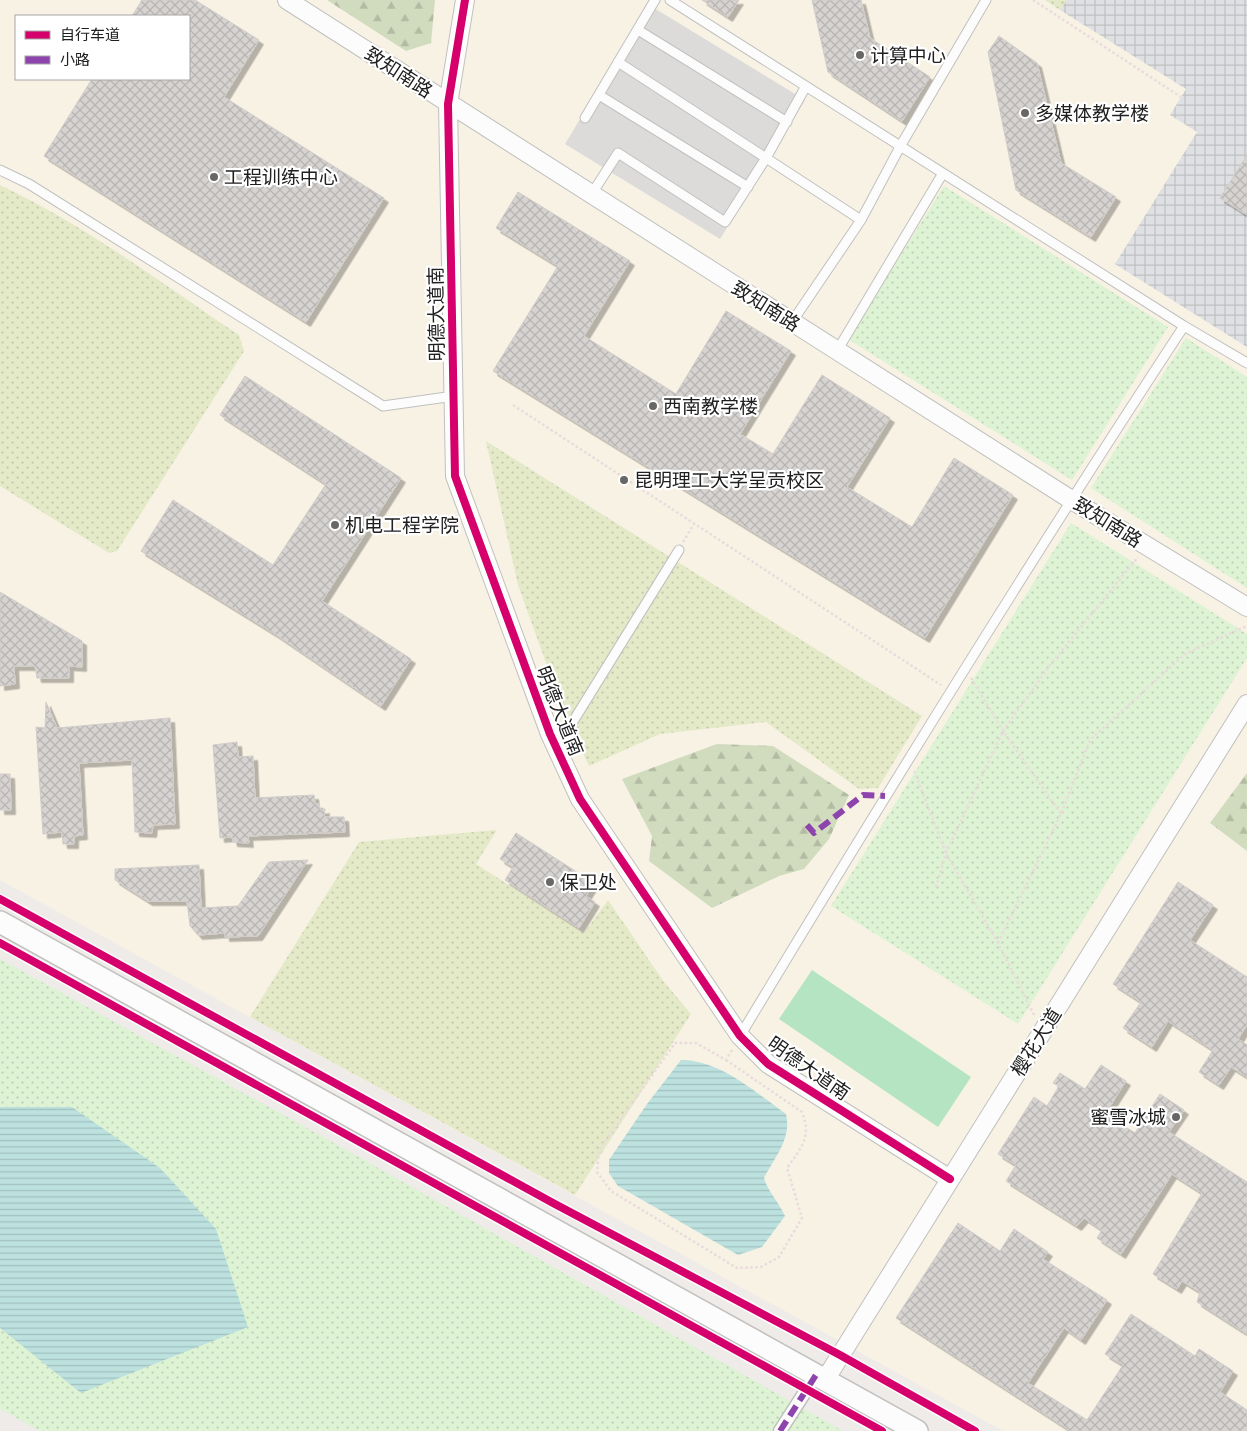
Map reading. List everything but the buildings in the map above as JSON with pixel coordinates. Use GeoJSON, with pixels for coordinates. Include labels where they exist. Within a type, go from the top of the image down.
{"type":"FeatureCollection","features":[{"type":"Feature","properties":{"kind":"street","name":"致知南路"},"geometry":{"type":"LineString","coordinates":[[287,0],[1070,499],[1247,607]]}},
{"type":"Feature","properties":{"kind":"street","name":"明德大道南"},"geometry":{"type":"LineString","coordinates":[[465,0],[448,104],[455,476],[550,734],[580,799],[740,1036],[768,1064],[950,1179]]}},
{"type":"Feature","properties":{"kind":"street","name":"樱花大道"},"geometry":{"type":"LineString","coordinates":[[821,1378],[950,1179],[1247,704]]}},
{"type":"Feature","properties":{"kind":"street"},"geometry":{"type":"LineString","coordinates":[[0,922],[917,1431]]}},
{"type":"Feature","properties":{"kind":"street"},"geometry":{"type":"LineString","coordinates":[[780,1431],[821,1378]]}},
{"type":"Feature","properties":{"kind":"lane"},"geometry":{"type":"LineString","coordinates":[[585,118],[655,0]]}},
{"type":"Feature","properties":{"kind":"lane"},"geometry":{"type":"LineString","coordinates":[[670,0],[1184,326],[1247,363]]}},
{"type":"Feature","properties":{"kind":"lane"},"geometry":{"type":"LineString","coordinates":[[792,322],[861,220],[901,145],[986,0]]}},
{"type":"Feature","properties":{"kind":"lane"},"geometry":{"type":"LineString","coordinates":[[638,30],[787,122]]}},
{"type":"Feature","properties":{"kind":"lane"},"geometry":{"type":"LineString","coordinates":[[618,62],[861,220]]}},
{"type":"Feature","properties":{"kind":"lane"},"geometry":{"type":"LineString","coordinates":[[591,195],[618,153],[726,222],[766,158],[806,86]]}},
{"type":"Feature","properties":{"kind":"lane"},"geometry":{"type":"LineString","coordinates":[[599,95],[748,186]]}},
{"type":"Feature","properties":{"kind":"lane"},"geometry":{"type":"LineString","coordinates":[[0,170],[38,189],[383,406],[454,396]]}},
{"type":"Feature","properties":{"kind":"lane"},"geometry":{"type":"LineString","coordinates":[[837,351],[942,173]]}},
{"type":"Feature","properties":{"kind":"lane"},"geometry":{"type":"LineString","coordinates":[[740,1036],[908,758],[1070,499],[1184,326]]}},
{"type":"Feature","properties":{"kind":"lane"},"geometry":{"type":"LineString","coordinates":[[550,734],[569,728],[679,550]]}},
{"type":"Feature","properties":{"kind":"path"},"geometry":{"type":"LineString","coordinates":[[1033,0],[1181,97]]}},
{"type":"Feature","properties":{"kind":"path"},"geometry":{"type":"LineString","coordinates":[[514,405],[950,692]]}},
{"type":"Feature","properties":{"kind":"path"},"geometry":{"type":"LineString","coordinates":[[679,550],[694,524]]}},
{"type":"Feature","properties":{"kind":"path"},"geometry":{"type":"LineString","coordinates":[[936,887],[946,853],[1003,731],[1050,664],[1147,546]]}},
{"type":"Feature","properties":{"kind":"path"},"geometry":{"type":"LineString","coordinates":[[998,943],[1061,814],[1090,740],[1185,654],[1247,626]]}},
{"type":"Feature","properties":{"kind":"path"},"geometry":{"type":"LineString","coordinates":[[965,668],[1003,731],[1061,814]]}},
{"type":"Feature","properties":{"kind":"path"},"geometry":{"type":"LineString","coordinates":[[908,758],[946,853],[998,943],[1042,1032]]}},
{"type":"Feature","properties":{"kind":"path"},"geometry":{"type":"LineString","coordinates":[[726,1060],[740,1036]]}},
{"type":"Feature","properties":{"kind":"path"},"geometry":{"type":"LineString","coordinates":[[675,1043],[696,1044],[726,1060],[802,1112],[807,1124],[806,1140],[787,1168],[802,1218],[779,1257],[761,1267],[737,1268],[611,1190],[597,1172],[600,1150],[675,1043]]}},
{"type":"Feature","properties":{"kind":"shaded area","name":"昆明理工大学呈贡校区"},"geometry":{"type":"Polygon","coordinates":[[[0,0],[1247,0],[1247,1431],[1003,1431],[0,880],[0,0]]]}},
{"type":"Feature","properties":{"kind":"shaded area"},"geometry":{"type":"Polygon","coordinates":[[[1067,0],[1247,0],[1247,155],[1220,198],[1247,215],[1247,347],[1115,264],[1197,132],[1170,115],[1186,89],[1060,10],[1067,0]]]}},
{"type":"Feature","properties":{"kind":"shaded area"},"geometry":{"type":"Polygon","coordinates":[[[649,5],[805,100],[720,239],[565,144],[649,5]]]}},
{"type":"Feature","properties":{"kind":"green space"},"geometry":{"type":"Polygon","coordinates":[[[327,0],[435,0],[431,43],[406,51],[327,0]]]}},
{"type":"Feature","properties":{"kind":"green space"},"geometry":{"type":"Polygon","coordinates":[[[1045,0],[1067,0],[1060,10],[1045,0]]]}},
{"type":"Feature","properties":{"kind":"green space"},"geometry":{"type":"Polygon","coordinates":[[[0,185],[92,236],[239,335],[244,351],[117,551],[109,553],[0,486],[0,185]]]}},
{"type":"Feature","properties":{"kind":"green space"},"geometry":{"type":"Polygon","coordinates":[[[944,186],[1168,327],[1072,480],[848,339],[944,186]]]}},
{"type":"Feature","properties":{"kind":"green space"},"geometry":{"type":"Polygon","coordinates":[[[1186,338],[1247,377],[1247,588],[1091,488],[1186,338]]]}},
{"type":"Feature","properties":{"kind":"green space"},"geometry":{"type":"Polygon","coordinates":[[[486,441],[922,716],[878,788],[859,789],[766,722],[660,734],[589,766],[563,710],[518,585],[486,441]]]}},
{"type":"Feature","properties":{"kind":"green space"},"geometry":{"type":"Polygon","coordinates":[[[1071,523],[1247,634],[1247,658],[1018,1024],[831,906],[1071,523]]]}},
{"type":"Feature","properties":{"kind":"green space"},"geometry":{"type":"Polygon","coordinates":[[[717,744],[773,746],[849,795],[829,839],[804,869],[779,876],[712,908],[649,861],[652,836],[622,779],[717,744]]]}},
{"type":"Feature","properties":{"kind":"green space"},"geometry":{"type":"Polygon","coordinates":[[[1247,773],[1247,851],[1210,823],[1247,773]]]}},
{"type":"Feature","properties":{"kind":"green space"},"geometry":{"type":"Polygon","coordinates":[[[497,830],[476,864],[584,933],[608,900],[664,982],[691,1014],[575,1195],[250,1017],[359,842],[497,830]]]}},
{"type":"Feature","properties":{"kind":"green space"},"geometry":{"type":"Polygon","coordinates":[[[0,959],[318,1134],[843,1431],[40,1431],[0,1409],[0,959]]]}},
{"type":"Feature","properties":{"kind":"green space"},"geometry":{"type":"Polygon","coordinates":[[[812,970],[971,1077],[938,1127],[779,1019],[812,970]]]}},
{"type":"Feature","properties":{"kind":"water"},"geometry":{"type":"Polygon","coordinates":[[[681,1060],[695,1061],[723,1071],[786,1114],[787,1131],[785,1139],[764,1178],[785,1216],[762,1247],[738,1255],[618,1186],[609,1173],[609,1160],[647,1104],[681,1060]]]}},
{"type":"Feature","properties":{"kind":"water"},"geometry":{"type":"Polygon","coordinates":[[[0,1107],[72,1107],[160,1168],[216,1229],[248,1327],[81,1393],[0,1328],[0,1107]]]}},
{"type":"Feature","properties":{"kind":"marked path"},"geometry":{"type":"LineString","coordinates":[[807,825],[814,833],[863,795],[885,796]]}},
{"type":"Feature","properties":{"kind":"marked path"},"geometry":{"type":"LineString","coordinates":[[780,1431],[816,1375]]}},
{"type":"Feature","properties":{"kind":"cycle path"},"geometry":{"type":"LineString","coordinates":[[465,0],[448,104],[455,476],[550,734],[580,799],[740,1036],[768,1064],[950,1179]]}},
{"type":"Feature","properties":{"kind":"cycle path"},"geometry":{"type":"LineString","coordinates":[[0,899],[553,1203],[840,1355],[975,1431]]}},
{"type":"Feature","properties":{"kind":"cycle path"},"geometry":{"type":"LineString","coordinates":[[0,943],[882,1431]]}},
{"type":"Feature","properties":{"kind":"place","name":"计算中心"},"geometry":{"type":"Point","coordinates":[860,55]}},
{"type":"Feature","properties":{"kind":"place","name":"多媒体教学楼"},"geometry":{"type":"Point","coordinates":[1025,113]}},
{"type":"Feature","properties":{"kind":"place","name":"工程训练中心"},"geometry":{"type":"Point","coordinates":[214,177]}},
{"type":"Feature","properties":{"kind":"place","name":"西南教学楼"},"geometry":{"type":"Point","coordinates":[653,406]}},
{"type":"Feature","properties":{"kind":"place","name":"昆明理工大学呈贡校区"},"geometry":{"type":"Point","coordinates":[624,480]}},
{"type":"Feature","properties":{"kind":"place","name":"机电工程学院"},"geometry":{"type":"Point","coordinates":[335,525]}},
{"type":"Feature","properties":{"kind":"place","name":"保卫处"},"geometry":{"type":"Point","coordinates":[550,882]}},
{"type":"Feature","properties":{"kind":"place","name":"蜜雪冰城"},"geometry":{"type":"Point","coordinates":[1176,1117]}}]}
